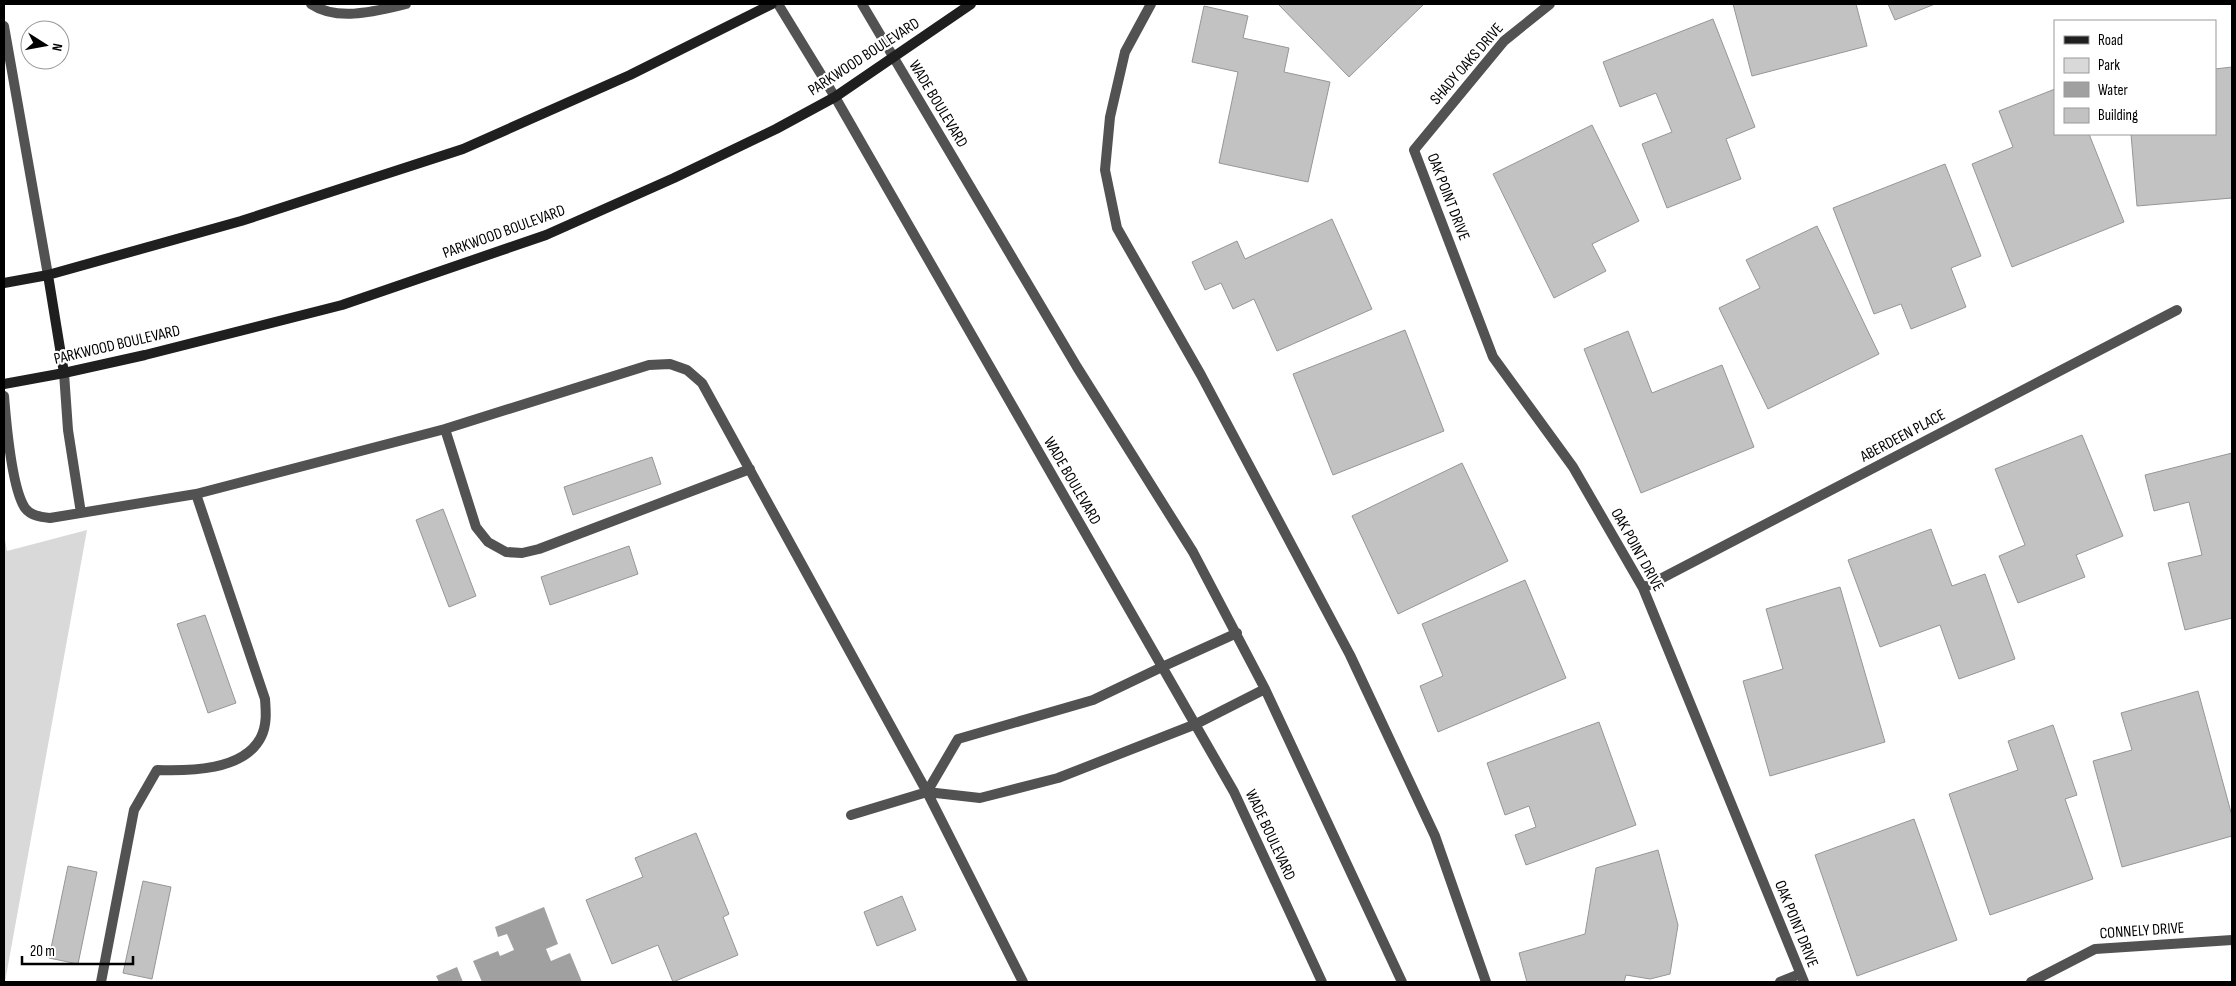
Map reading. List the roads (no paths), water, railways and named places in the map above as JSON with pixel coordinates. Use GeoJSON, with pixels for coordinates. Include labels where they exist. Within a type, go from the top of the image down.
{"type":"FeatureCollection","features":[{"type":"Feature","properties":{"kind":"main road"},"geometry":{"type":"LineString","coordinates":[[4,283],[48,275],[241,221],[462,149],[630,75],[772,4]]}},
{"type":"Feature","properties":{"kind":"main road","name":"PARKWOOD BOULEVARD"},"geometry":{"type":"LineString","coordinates":[[4,384],[64,373],[342,305],[546,235],[683,174],[776,129],[835,97],[972,4]]}},
{"type":"Feature","properties":{"kind":"main road"},"geometry":{"type":"LineString","coordinates":[[48,275],[64,373]]}},
{"type":"Feature","properties":{"kind":"street"},"geometry":{"type":"LineString","coordinates":[[311,4],[323,12],[342,14],[406,4]]}},
{"type":"Feature","properties":{"kind":"street","name":"WADE BOULEVARD"},"geometry":{"type":"LineString","coordinates":[[778,4],[835,97],[1234,792],[1322,982]]}},
{"type":"Feature","properties":{"kind":"street","name":"WADE BOULEVARD"},"geometry":{"type":"LineString","coordinates":[[862,4],[1077,367],[1193,552],[1237,632],[1265,689],[1402,982]]}},
{"type":"Feature","properties":{"kind":"street"},"geometry":{"type":"LineString","coordinates":[[1151,4],[1125,52],[1110,117],[1106,170],[1117,228],[1201,375],[1350,656],[1435,836],[1486,982]]}},
{"type":"Feature","properties":{"kind":"street","name":"SHADY OAKS DRIVE"},"geometry":{"type":"LineString","coordinates":[[1414,150],[1504,41],[1550,4]]}},
{"type":"Feature","properties":{"kind":"street"},"geometry":{"type":"LineString","coordinates":[[4,26],[48,275]]}},
{"type":"Feature","properties":{"kind":"street","name":"OAK POINT DRIVE"},"geometry":{"type":"LineString","coordinates":[[1414,150],[1493,357],[1573,467],[1643,588],[1802,978]]}},
{"type":"Feature","properties":{"kind":"street","name":"ABERDEEN PLACE"},"geometry":{"type":"LineString","coordinates":[[1643,588],[2177,310]]}},
{"type":"Feature","properties":{"kind":"street"},"geometry":{"type":"LineString","coordinates":[[4,396],[8,440],[21,500],[26,510],[37,517],[50,518],[196,494],[445,429],[649,365],[670,364],[688,370],[702,383],[750,469],[926,792],[1023,982]]}},
{"type":"Feature","properties":{"kind":"street"},"geometry":{"type":"LineString","coordinates":[[64,373],[68,430],[81,513]]}},
{"type":"Feature","properties":{"kind":"street"},"geometry":{"type":"LineString","coordinates":[[445,429],[476,527],[488,542],[506,552],[522,553],[539,549],[750,469]]}},
{"type":"Feature","properties":{"kind":"street"},"geometry":{"type":"LineString","coordinates":[[101,982],[134,810],[157,770],[196,771],[235,760],[252,749],[261,737],[266,718],[265,699],[196,494]]}},
{"type":"Feature","properties":{"kind":"street"},"geometry":{"type":"LineString","coordinates":[[926,792],[958,739],[1093,700],[1237,632]]}},
{"type":"Feature","properties":{"kind":"street"},"geometry":{"type":"LineString","coordinates":[[851,816],[926,792],[980,798],[1058,778],[1196,724],[1265,689]]}},
{"type":"Feature","properties":{"kind":"street","name":"CONNELY DRIVE"},"geometry":{"type":"LineString","coordinates":[[2031,982],[2095,949],[2232,940]]}},
{"type":"Feature","properties":{"kind":"street"},"geometry":{"type":"LineString","coordinates":[[1780,982],[1802,978]]}},
{"type":"Feature","properties":{"kind":"water"},"geometry":{"type":"Polygon","coordinates":[[[544,907],[558,944],[546,949],[551,961],[570,953],[582,982],[482,982],[473,961],[498,951],[500,956],[514,950],[507,934],[498,937],[495,927],[544,907]]]}},
{"type":"Feature","properties":{"kind":"water"},"geometry":{"type":"Polygon","coordinates":[[[457,967],[463,982],[439,982],[436,976],[457,967]]]}}]}
